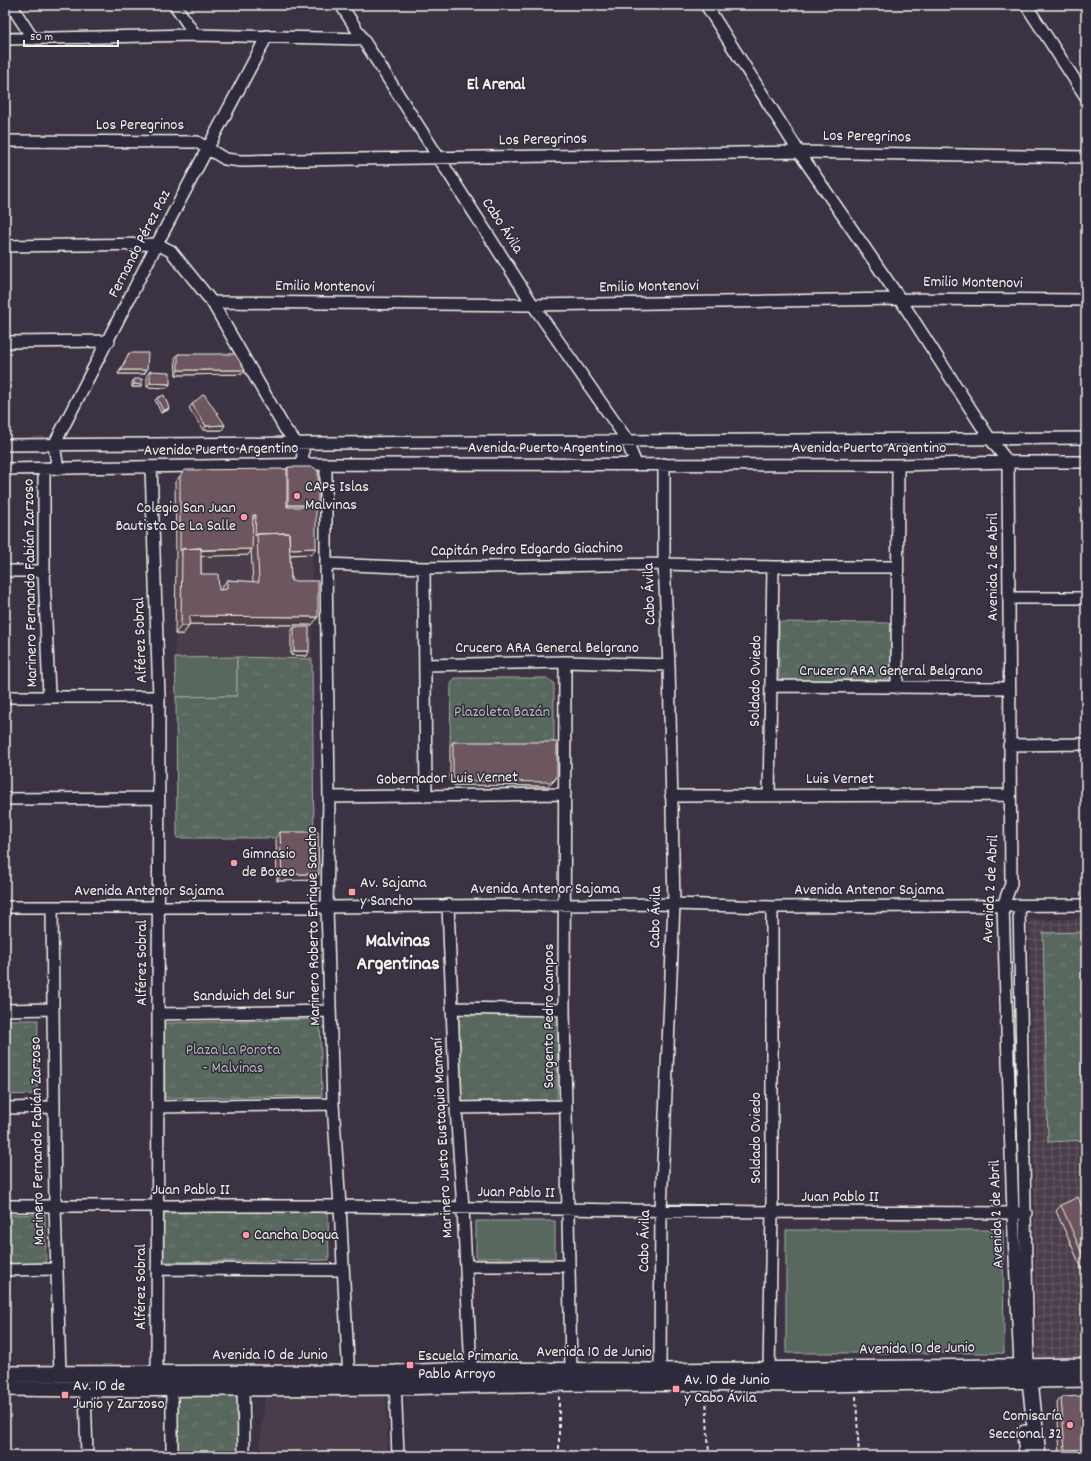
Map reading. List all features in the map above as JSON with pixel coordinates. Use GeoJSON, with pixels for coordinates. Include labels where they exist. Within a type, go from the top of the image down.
{"type":"FeatureCollection","features":[{"type":"Feature","properties":{"kind":"street"},"geometry":{"type":"LineString","coordinates":[[11,5],[33,39]]}},
{"type":"Feature","properties":{"kind":"street"},"geometry":{"type":"LineString","coordinates":[[175,5],[195,35]]}},
{"type":"Feature","properties":{"kind":"street","name":"Cabo Ávila"},"geometry":{"type":"LineString","coordinates":[[341,5],[533,305],[626,442],[636,464]]}},
{"type":"Feature","properties":{"kind":"street"},"geometry":{"type":"LineString","coordinates":[[706,5],[800,152],[900,299],[990,439],[1008,462]]}},
{"type":"Feature","properties":{"kind":"street"},"geometry":{"type":"LineString","coordinates":[[1026,5],[1086,97]]}},
{"type":"Feature","properties":{"kind":"street"},"geometry":{"type":"LineString","coordinates":[[5,39],[195,35],[363,39]]}},
{"type":"Feature","properties":{"kind":"street","name":"Fernando Pérez Paz"},"geometry":{"type":"LineString","coordinates":[[54,445],[109,341],[157,244],[267,36]]}},
{"type":"Feature","properties":{"kind":"street","name":"Los Peregrinos"},"geometry":{"type":"LineString","coordinates":[[5,141],[197,142],[225,159],[241,161],[800,152],[1086,157]]}},
{"type":"Feature","properties":{"kind":"street"},"geometry":{"type":"LineString","coordinates":[[5,246],[157,244],[171,251],[212,302],[285,429],[303,452],[302,466]]}},
{"type":"Feature","properties":{"kind":"street","name":"Emilio Montenovi"},"geometry":{"type":"LineString","coordinates":[[212,302],[533,305],[900,299],[1086,300]]}},
{"type":"Feature","properties":{"kind":"street"},"geometry":{"type":"LineString","coordinates":[[5,342],[109,341]]}},
{"type":"Feature","properties":{"kind":"street","name":"Avenida Puerto Argentino"},"geometry":{"type":"LineString","coordinates":[[5,445],[1086,438]]}},
{"type":"Feature","properties":{"kind":"street"},"geometry":{"type":"LineString","coordinates":[[54,445],[58,469]]}},
{"type":"Feature","properties":{"kind":"street","name":"Avenida Puerto Argentino"},"geometry":{"type":"LineString","coordinates":[[5,469],[302,466],[326,464],[898,465],[1008,462],[1086,462]]}},
{"type":"Feature","properties":{"kind":"street","name":"Avenida 2 de Abril"},"geometry":{"type":"LineString","coordinates":[[1008,462],[1009,795],[1011,884],[1003,906],[1013,1214],[1025,1373]]}},
{"type":"Feature","properties":{"kind":"street","name":"Marinero Roberto Enrique Sancho"},"geometry":{"type":"LineString","coordinates":[[326,464],[329,797],[327,907],[333,1104],[349,1380]]}},
{"type":"Feature","properties":{"kind":"street","name":"Cabo Ávila"},"geometry":{"type":"LineString","coordinates":[[660,1371],[661,1210],[674,904],[669,665],[664,564],[664,464]]}},
{"type":"Feature","properties":{"kind":"street"},"geometry":{"type":"LineString","coordinates":[[897,688],[898,465]]}},
{"type":"Feature","properties":{"kind":"street","name":"Alférez Sobral"},"geometry":{"type":"LineString","coordinates":[[151,467],[159,697],[157,1269],[162,1383],[172,1456]]}},
{"type":"Feature","properties":{"kind":"street","name":"Marinero Fernando Fabián Zarzoso"},"geometry":{"type":"LineString","coordinates":[[44,469],[44,571],[49,696]]}},
{"type":"Feature","properties":{"kind":"street","name":"Capitán Pedro Edgardo Giachino"},"geometry":{"type":"LineString","coordinates":[[326,564],[424,568],[664,564],[773,567],[897,567]]}},
{"type":"Feature","properties":{"kind":"street","name":"Soldado Oviedo"},"geometry":{"type":"LineString","coordinates":[[769,795],[773,567]]}},
{"type":"Feature","properties":{"kind":"street"},"geometry":{"type":"LineString","coordinates":[[424,568],[426,796]]}},
{"type":"Feature","properties":{"kind":"street"},"geometry":{"type":"LineString","coordinates":[[5,571],[44,571]]}},
{"type":"Feature","properties":{"kind":"street"},"geometry":{"type":"LineString","coordinates":[[1009,598],[1086,598]]}},
{"type":"Feature","properties":{"kind":"street","name":"Crucero ARA General Belgrano"},"geometry":{"type":"LineString","coordinates":[[425,664],[565,662],[669,665]]}},
{"type":"Feature","properties":{"kind":"street","name":"Sargento Pedro Campos"},"geometry":{"type":"LineString","coordinates":[[565,662],[564,1010],[571,1370]]}},
{"type":"Feature","properties":{"kind":"street","name":"Crucero ARA General Belgrano"},"geometry":{"type":"LineString","coordinates":[[772,686],[1009,688]]}},
{"type":"Feature","properties":{"kind":"street"},"geometry":{"type":"LineString","coordinates":[[5,697],[159,697]]}},
{"type":"Feature","properties":{"kind":"street"},"geometry":{"type":"LineString","coordinates":[[1009,745],[1086,744]]}},
{"type":"Feature","properties":{"kind":"street","name":"Gobernador Luis Vernet"},"geometry":{"type":"LineString","coordinates":[[329,797],[565,794]]}},
{"type":"Feature","properties":{"kind":"street","name":"Luis Vernet"},"geometry":{"type":"LineString","coordinates":[[671,796],[1009,795]]}},
{"type":"Feature","properties":{"kind":"street"},"geometry":{"type":"LineString","coordinates":[[5,799],[158,798]]}},
{"type":"Feature","properties":{"kind":"street","name":"Avenida Antenor Sajama"},"geometry":{"type":"LineString","coordinates":[[5,907],[327,907],[674,904],[772,906],[1086,905]]}},
{"type":"Feature","properties":{"kind":"street","name":"Marinero Justo Eustaquio Mamaní"},"geometry":{"type":"LineString","coordinates":[[448,905],[456,1108],[463,1208],[471,1370]]}},
{"type":"Feature","properties":{"kind":"street","name":"Soldado Oviedo"},"geometry":{"type":"LineString","coordinates":[[769,1370],[772,1212],[772,906]]}},
{"type":"Feature","properties":{"kind":"street","name":"Avenida 2 de Abril"},"geometry":{"type":"LineString","coordinates":[[1019,906],[1026,1213],[1025,1373]]}},
{"type":"Feature","properties":{"kind":"street","name":"Marinero Fernando Fabián Zarzoso"},"geometry":{"type":"LineString","coordinates":[[52,908],[56,1269],[60,1374]]}},
{"type":"Feature","properties":{"kind":"street"},"geometry":{"type":"LineString","coordinates":[[452,1008],[564,1010]]}},
{"type":"Feature","properties":{"kind":"street"},"geometry":{"type":"LineString","coordinates":[[5,1010],[52,1009]]}},
{"type":"Feature","properties":{"kind":"street","name":"Sandwich del Sur"},"geometry":{"type":"LineString","coordinates":[[158,1014],[330,1011]]}},
{"type":"Feature","properties":{"kind":"street"},"geometry":{"type":"LineString","coordinates":[[158,1107],[333,1104]]}},
{"type":"Feature","properties":{"kind":"street"},"geometry":{"type":"LineString","coordinates":[[456,1108],[565,1106]]}},
{"type":"Feature","properties":{"kind":"street"},"geometry":{"type":"LineString","coordinates":[[5,1108],[54,1107]]}},
{"type":"Feature","properties":{"kind":"street","name":"Juan Pablo II"},"geometry":{"type":"LineString","coordinates":[[5,1206],[340,1206],[772,1212],[1026,1213]]}},
{"type":"Feature","properties":{"kind":"street"},"geometry":{"type":"LineString","coordinates":[[466,1266],[569,1266]]}},
{"type":"Feature","properties":{"kind":"street"},"geometry":{"type":"LineString","coordinates":[[5,1270],[56,1269]]}},
{"type":"Feature","properties":{"kind":"street"},"geometry":{"type":"LineString","coordinates":[[157,1269],[343,1270]]}},
{"type":"Feature","properties":{"kind":"street","name":"Avenida 10 de Junio"},"geometry":{"type":"LineString","coordinates":[[5,1388],[85,1389],[162,1383],[243,1372],[349,1380],[559,1383],[855,1383],[1025,1373],[1086,1366]]}},
{"type":"Feature","properties":{"kind":"street","name":"Avenida 10 de Junio"},"geometry":{"type":"LineString","coordinates":[[395,1380],[471,1370],[769,1370],[1025,1373],[1086,1379]]}},
{"type":"Feature","properties":{"kind":"street"},"geometry":{"type":"LineString","coordinates":[[243,1372],[244,1456]]}},
{"type":"Feature","properties":{"kind":"street"},"geometry":{"type":"LineString","coordinates":[[1025,1373],[1027,1456]]}},
{"type":"Feature","properties":{"kind":"street"},"geometry":{"type":"LineString","coordinates":[[1025,1373],[1038,1456]]}},
{"type":"Feature","properties":{"kind":"street","name":"Avenida 10 de Junio"},"geometry":{"type":"LineString","coordinates":[[5,1374],[60,1374],[243,1388],[349,1380]]}},
{"type":"Feature","properties":{"kind":"street"},"geometry":{"type":"LineString","coordinates":[[395,1380],[398,1456]]}},
{"type":"Feature","properties":{"kind":"street"},"geometry":{"type":"LineString","coordinates":[[85,1389],[87,1456]]}},
{"type":"Feature","properties":{"kind":"path"},"geometry":{"type":"LineString","coordinates":[[559,1383],[559,1456]]}},
{"type":"Feature","properties":{"kind":"path"},"geometry":{"type":"LineString","coordinates":[[706,1383],[709,1456]]}},
{"type":"Feature","properties":{"kind":"path"},"geometry":{"type":"LineString","coordinates":[[855,1383],[859,1456]]}},
{"type":"Feature","properties":{"kind":"shaded area"},"geometry":{"type":"Polygon","coordinates":[[[312,521],[312,659],[237,657],[175,658],[176,557],[248,555],[248,522],[312,521]]]}},
{"type":"Feature","properties":{"kind":"shaded area"},"geometry":{"type":"Polygon","coordinates":[[[1086,919],[1086,1358],[1037,1358],[1029,920],[1086,919]]]}},
{"type":"Feature","properties":{"kind":"shaded area"},"geometry":{"type":"Polygon","coordinates":[[[265,1395],[386,1396],[388,1456],[259,1456],[265,1395]]]}},
{"type":"Feature","properties":{"kind":"green space"},"geometry":{"type":"Polygon","coordinates":[[[779,622],[892,623],[892,680],[779,680],[779,622]]]}},
{"type":"Feature","properties":{"kind":"green space"},"geometry":{"type":"Polygon","coordinates":[[[237,657],[237,696],[176,697],[175,658],[237,657]]]}},
{"type":"Feature","properties":{"kind":"green space"},"geometry":{"type":"Polygon","coordinates":[[[237,657],[312,659],[314,838],[177,838],[176,697],[237,696],[237,657]]]}},
{"type":"Feature","properties":{"kind":"green space","name":"Plazoleta Bazán"},"geometry":{"type":"Polygon","coordinates":[[[455,678],[547,678],[554,683],[554,746],[450,746],[451,684],[455,678]]]}},
{"type":"Feature","properties":{"kind":"green space"},"geometry":{"type":"Polygon","coordinates":[[[1086,932],[1086,1140],[1048,1142],[1043,933],[1086,932]]]}},
{"type":"Feature","properties":{"kind":"green space"},"geometry":{"type":"Polygon","coordinates":[[[558,1014],[557,1102],[462,1102],[459,1015],[558,1014]]]}},
{"type":"Feature","properties":{"kind":"green space","name":"Plaza La Porota - Malvinas"},"geometry":{"type":"Polygon","coordinates":[[[320,1019],[322,1096],[165,1098],[164,1023],[320,1019]]]}},
{"type":"Feature","properties":{"kind":"green space"},"geometry":{"type":"Polygon","coordinates":[[[5,1020],[38,1020],[37,1094],[5,1095],[5,1020]]]}},
{"type":"Feature","properties":{"kind":"green space"},"geometry":{"type":"Polygon","coordinates":[[[328,1211],[329,1260],[164,1262],[163,1213],[328,1211]]]}},
{"type":"Feature","properties":{"kind":"green space"},"geometry":{"type":"Polygon","coordinates":[[[45,1214],[46,1264],[5,1265],[5,1215],[45,1214]]]}},
{"type":"Feature","properties":{"kind":"green space"},"geometry":{"type":"Polygon","coordinates":[[[476,1221],[555,1221],[555,1258],[476,1258],[476,1221]]]}},
{"type":"Feature","properties":{"kind":"green space"},"geometry":{"type":"Polygon","coordinates":[[[786,1230],[1003,1230],[1004,1353],[786,1353],[786,1230]]]}},
{"type":"Feature","properties":{"kind":"green space"},"geometry":{"type":"Polygon","coordinates":[[[175,1393],[238,1393],[238,1456],[176,1456],[175,1393]]]}},
{"type":"Feature","properties":{"kind":"building"},"geometry":{"type":"Polygon","coordinates":[[[129,353],[148,353],[147,370],[121,370],[129,353]]]}},
{"type":"Feature","properties":{"kind":"building"},"geometry":{"type":"Polygon","coordinates":[[[178,354],[235,354],[245,370],[178,370],[178,354]]]}},
{"type":"Feature","properties":{"kind":"building"},"geometry":{"type":"Polygon","coordinates":[[[150,371],[170,372],[170,384],[150,383],[150,371]]]}},
{"type":"Feature","properties":{"kind":"building"},"geometry":{"type":"Polygon","coordinates":[[[134,379],[142,379],[142,385],[134,384],[134,379]]]}},
{"type":"Feature","properties":{"kind":"building"},"geometry":{"type":"Polygon","coordinates":[[[204,394],[225,425],[206,426],[192,404],[204,394]]]}},
{"type":"Feature","properties":{"kind":"building"},"geometry":{"type":"Polygon","coordinates":[[[164,395],[169,408],[163,411],[157,398],[164,395]]]}},
{"type":"Feature","properties":{"kind":"building","name":"CAPs Islas Malvinas"},"geometry":{"type":"Polygon","coordinates":[[[288,467],[313,467],[318,471],[318,505],[288,505],[288,467]]]}},
{"type":"Feature","properties":{"kind":"building","name":"Colegio San Juan Bautista De La Salle"},"geometry":{"type":"Polygon","coordinates":[[[287,469],[287,507],[316,507],[316,548],[290,549],[289,533],[257,534],[255,536],[256,515],[253,515],[252,549],[201,550],[201,548],[182,549],[180,551],[180,476],[185,470],[287,469]]]}},
{"type":"Feature","properties":{"kind":"building"},"geometry":{"type":"Polygon","coordinates":[[[289,533],[291,581],[318,581],[318,617],[190,616],[189,626],[181,626],[182,549],[201,548],[201,574],[218,574],[219,590],[227,589],[227,580],[259,582],[257,534],[289,533]]]}},
{"type":"Feature","properties":{"kind":"building"},"geometry":{"type":"Polygon","coordinates":[[[294,627],[309,627],[309,651],[294,651],[294,627]]]}},
{"type":"Feature","properties":{"kind":"building"},"geometry":{"type":"Polygon","coordinates":[[[453,742],[557,742],[557,777],[552,782],[457,781],[453,777],[453,742]]]}},
{"type":"Feature","properties":{"kind":"building"},"geometry":{"type":"Polygon","coordinates":[[[280,832],[318,832],[319,874],[282,874],[280,832]]]}},
{"type":"Feature","properties":{"kind":"building"},"geometry":{"type":"Polygon","coordinates":[[[1078,1197],[1086,1217],[1086,1263],[1061,1205],[1078,1197]]]}},
{"type":"Feature","properties":{"kind":"building"},"geometry":{"type":"Polygon","coordinates":[[[1084,1396],[1086,1449],[1065,1450],[1061,1397],[1084,1396]]]}},
{"type":"Feature","properties":{"kind":"place","name":"CAPs Islas Malvinas"},"geometry":{"type":"Point","coordinates":[297,496]}},
{"type":"Feature","properties":{"kind":"place","name":"Colegio San Juan Bautista De La Salle"},"geometry":{"type":"Point","coordinates":[244,517]}},
{"type":"Feature","properties":{"kind":"place","name":"Gimnasio de Boxeo"},"geometry":{"type":"Point","coordinates":[234,863]}},
{"type":"Feature","properties":{"kind":"place","name":"Av. Sajama y Sancho"},"geometry":{"type":"Point","coordinates":[352,892]}},
{"type":"Feature","properties":{"kind":"place","name":"Cancha Doqua"},"geometry":{"type":"Point","coordinates":[246,1235]}},
{"type":"Feature","properties":{"kind":"place","name":"Escuela Primaria Pablo Arroyo"},"geometry":{"type":"Point","coordinates":[410,1365]}},
{"type":"Feature","properties":{"kind":"place","name":"Av. 10 de Junio y Cabo Ávila"},"geometry":{"type":"Point","coordinates":[676,1389]}},
{"type":"Feature","properties":{"kind":"place","name":"Av. 10 de Junio y Zarzoso"},"geometry":{"type":"Point","coordinates":[65,1395]}},
{"type":"Feature","properties":{"kind":"place","name":"Comisaría Seccional 32"},"geometry":{"type":"Point","coordinates":[1070,1425]}},
{"type":"Feature","properties":{"kind":"district","name":"El Arenal"},"geometry":{"type":"Point","coordinates":[496,86]}},
{"type":"Feature","properties":{"kind":"district","name":"Malvinas Argentinas"},"geometry":{"type":"Point","coordinates":[398,954]}}]}
